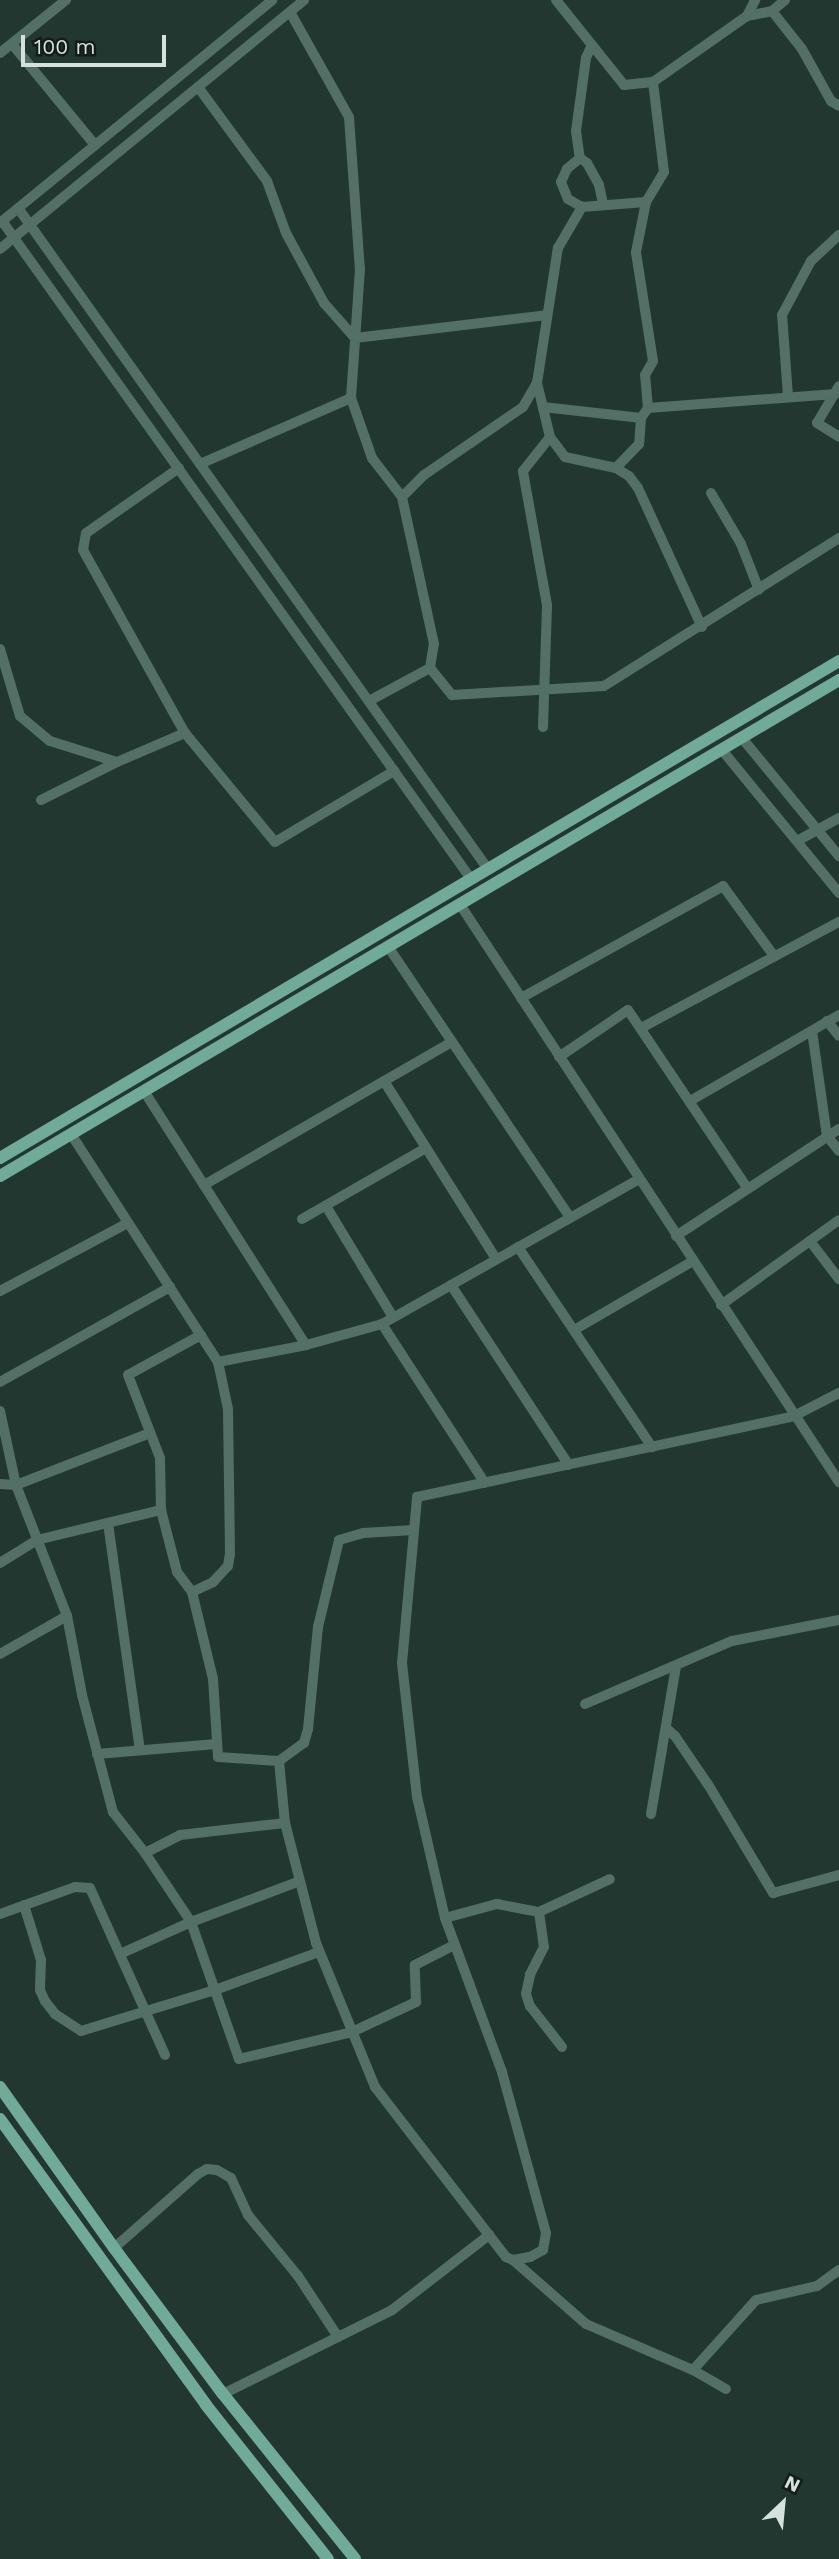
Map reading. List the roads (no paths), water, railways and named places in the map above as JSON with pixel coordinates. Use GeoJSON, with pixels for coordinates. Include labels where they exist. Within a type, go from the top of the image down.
{"type":"FeatureCollection","features":[{"type":"Feature","properties":{"kind":"main road"},"geometry":{"type":"LineString","coordinates":[[0,1158],[839,661]]}},
{"type":"Feature","properties":{"kind":"main road"},"geometry":{"type":"LineString","coordinates":[[0,1176],[461,906],[839,680]]}},
{"type":"Feature","properties":{"kind":"main road"},"geometry":{"type":"LineString","coordinates":[[0,2087],[114,2248],[223,2394],[355,2559]]}},
{"type":"Feature","properties":{"kind":"main road"},"geometry":{"type":"LineString","coordinates":[[0,2119],[206,2405],[328,2559]]}},
{"type":"Feature","properties":{"kind":"street"},"geometry":{"type":"LineString","coordinates":[[0,54],[66,0]]}},
{"type":"Feature","properties":{"kind":"street"},"geometry":{"type":"LineString","coordinates":[[272,0],[260,4],[1,222],[15,237],[471,879]]}},
{"type":"Feature","properties":{"kind":"street"},"geometry":{"type":"LineString","coordinates":[[0,249],[304,0]]}},
{"type":"Feature","properties":{"kind":"street"},"geometry":{"type":"LineString","coordinates":[[556,0],[624,85],[653,82],[747,16],[772,11],[785,0]]}},
{"type":"Feature","properties":{"kind":"street"},"geometry":{"type":"LineString","coordinates":[[747,16],[755,0]]}},
{"type":"Feature","properties":{"kind":"street"},"geometry":{"type":"LineString","coordinates":[[772,11],[802,49],[831,101],[839,106]]}},
{"type":"Feature","properties":{"kind":"street"},"geometry":{"type":"LineString","coordinates":[[290,12],[349,117],[360,269],[351,398],[372,458],[402,497],[434,644],[430,668],[452,695],[604,686],[702,628],[839,538]]}},
{"type":"Feature","properties":{"kind":"street"},"geometry":{"type":"LineString","coordinates":[[12,44],[95,145]]}},
{"type":"Feature","properties":{"kind":"street"},"geometry":{"type":"LineString","coordinates":[[592,45],[586,58],[576,131],[580,158],[587,163],[599,185],[603,204]]}},
{"type":"Feature","properties":{"kind":"street"},"geometry":{"type":"LineString","coordinates":[[616,468],[639,444],[641,418],[648,408],[645,375],[653,361],[636,252],[646,202],[664,172],[653,82]]}},
{"type":"Feature","properties":{"kind":"street"},"geometry":{"type":"LineString","coordinates":[[198,87],[267,181],[286,233],[324,303],[355,338]]}},
{"type":"Feature","properties":{"kind":"street"},"geometry":{"type":"LineString","coordinates":[[580,158],[567,169],[561,182],[568,199],[582,207],[646,202]]}},
{"type":"Feature","properties":{"kind":"street"},"geometry":{"type":"LineString","coordinates":[[402,497],[424,475],[523,407],[537,383],[558,248],[582,207]]}},
{"type":"Feature","properties":{"kind":"street"},"geometry":{"type":"LineString","coordinates":[[18,208],[488,869]]}},
{"type":"Feature","properties":{"kind":"street"},"geometry":{"type":"LineString","coordinates":[[788,396],[782,315],[811,261],[839,235]]}},
{"type":"Feature","properties":{"kind":"street"},"geometry":{"type":"LineString","coordinates":[[355,338],[547,315]]}},
{"type":"Feature","properties":{"kind":"street"},"geometry":{"type":"LineString","coordinates":[[537,383],[550,437],[565,457],[616,468],[629,476],[638,488],[702,628]]}},
{"type":"Feature","properties":{"kind":"street"},"geometry":{"type":"LineString","coordinates":[[648,408],[837,390]]}},
{"type":"Feature","properties":{"kind":"street"},"geometry":{"type":"LineString","coordinates":[[837,390],[817,422],[839,437]]}},
{"type":"Feature","properties":{"kind":"street"},"geometry":{"type":"LineString","coordinates":[[200,464],[351,398]]}},
{"type":"Feature","properties":{"kind":"street"},"geometry":{"type":"LineString","coordinates":[[543,407],[641,418]]}},
{"type":"Feature","properties":{"kind":"street"},"geometry":{"type":"LineString","coordinates":[[543,727],[547,605],[523,471],[550,437]]}},
{"type":"Feature","properties":{"kind":"street"},"geometry":{"type":"LineString","coordinates":[[179,468],[86,533],[83,550],[185,733],[275,842],[394,771]]}},
{"type":"Feature","properties":{"kind":"street"},"geometry":{"type":"LineString","coordinates":[[711,493],[741,544],[759,590]]}},
{"type":"Feature","properties":{"kind":"street"},"geometry":{"type":"LineString","coordinates":[[0,649],[20,716],[50,741],[117,762]]}},
{"type":"Feature","properties":{"kind":"street"},"geometry":{"type":"LineString","coordinates":[[369,701],[430,668]]}},
{"type":"Feature","properties":{"kind":"street"},"geometry":{"type":"LineString","coordinates":[[41,800],[117,762],[185,733]]}},
{"type":"Feature","properties":{"kind":"street"},"geometry":{"type":"LineString","coordinates":[[742,738],[839,856]]}},
{"type":"Feature","properties":{"kind":"street"},"geometry":{"type":"LineString","coordinates":[[722,750],[839,893]]}},
{"type":"Feature","properties":{"kind":"street"},"geometry":{"type":"LineString","coordinates":[[797,841],[839,818]]}},
{"type":"Feature","properties":{"kind":"street"},"geometry":{"type":"LineString","coordinates":[[521,998],[723,886],[774,956]]}},
{"type":"Feature","properties":{"kind":"street"},"geometry":{"type":"LineString","coordinates":[[461,906],[839,1482]]}},
{"type":"Feature","properties":{"kind":"street"},"geometry":{"type":"LineString","coordinates":[[641,1028],[839,922]]}},
{"type":"Feature","properties":{"kind":"street"},"geometry":{"type":"LineString","coordinates":[[389,948],[570,1217]]}},
{"type":"Feature","properties":{"kind":"street"},"geometry":{"type":"LineString","coordinates":[[559,1057],[628,1010],[747,1188]]}},
{"type":"Feature","properties":{"kind":"street"},"geometry":{"type":"LineString","coordinates":[[690,1101],[839,1015]]}},
{"type":"Feature","properties":{"kind":"street"},"geometry":{"type":"LineString","coordinates":[[827,1021],[839,1036]]}},
{"type":"Feature","properties":{"kind":"street"},"geometry":{"type":"LineString","coordinates":[[812,1031],[827,1136],[839,1152]]}},
{"type":"Feature","properties":{"kind":"street"},"geometry":{"type":"LineString","coordinates":[[204,1185],[452,1042]]}},
{"type":"Feature","properties":{"kind":"street"},"geometry":{"type":"LineString","coordinates":[[384,1081],[496,1259]]}},
{"type":"Feature","properties":{"kind":"street"},"geometry":{"type":"LineString","coordinates":[[144,1091],[306,1345]]}},
{"type":"Feature","properties":{"kind":"street"},"geometry":{"type":"LineString","coordinates":[[676,1236],[839,1129]]}},
{"type":"Feature","properties":{"kind":"street"},"geometry":{"type":"LineString","coordinates":[[71,1134],[218,1362],[228,1409],[230,1554],[228,1566],[213,1582],[192,1592]]}},
{"type":"Feature","properties":{"kind":"street"},"geometry":{"type":"LineString","coordinates":[[302,1219],[426,1148]]}},
{"type":"Feature","properties":{"kind":"street"},"geometry":{"type":"LineString","coordinates":[[218,1362],[306,1345],[382,1324],[639,1179]]}},
{"type":"Feature","properties":{"kind":"street"},"geometry":{"type":"LineString","coordinates":[[326,1206],[393,1317]]}},
{"type":"Feature","properties":{"kind":"street"},"geometry":{"type":"LineString","coordinates":[[721,1305],[839,1220]]}},
{"type":"Feature","properties":{"kind":"street"},"geometry":{"type":"LineString","coordinates":[[0,1291],[128,1223]]}},
{"type":"Feature","properties":{"kind":"street"},"geometry":{"type":"LineString","coordinates":[[810,1241],[839,1279]]}},
{"type":"Feature","properties":{"kind":"street"},"geometry":{"type":"LineString","coordinates":[[518,1247],[652,1447]]}},
{"type":"Feature","properties":{"kind":"street"},"geometry":{"type":"LineString","coordinates":[[574,1330],[693,1261]]}},
{"type":"Feature","properties":{"kind":"street"},"geometry":{"type":"LineString","coordinates":[[451,1284],[569,1465]]}},
{"type":"Feature","properties":{"kind":"street"},"geometry":{"type":"LineString","coordinates":[[0,1382],[170,1287]]}},
{"type":"Feature","properties":{"kind":"street"},"geometry":{"type":"LineString","coordinates":[[382,1324],[485,1483]]}},
{"type":"Feature","properties":{"kind":"street"},"geometry":{"type":"LineString","coordinates":[[201,1335],[128,1375],[160,1458],[161,1510],[177,1572],[192,1592],[213,1679],[218,1757],[279,1761],[304,1743],[308,1729],[318,1626],[339,1540],[363,1533],[414,1530]]}},
{"type":"Feature","properties":{"kind":"street"},"geometry":{"type":"LineString","coordinates":[[513,2260],[530,2258],[543,2250],[546,2234],[502,2071],[445,1919],[417,1797],[402,1663],[416,1497],[794,1416],[839,1393]]}},
{"type":"Feature","properties":{"kind":"street"},"geometry":{"type":"LineString","coordinates":[[0,1411],[16,1485],[67,1616],[82,1695],[113,1812],[145,1853],[191,1922],[239,2059],[352,2032],[416,2002],[415,1965],[454,1945]]}},
{"type":"Feature","properties":{"kind":"street"},"geometry":{"type":"LineString","coordinates":[[0,1484],[16,1485],[150,1433]]}},
{"type":"Feature","properties":{"kind":"street"},"geometry":{"type":"LineString","coordinates":[[0,1563],[37,1540],[161,1510]]}},
{"type":"Feature","properties":{"kind":"street"},"geometry":{"type":"LineString","coordinates":[[108,1523],[139,1750]]}},
{"type":"Feature","properties":{"kind":"street"},"geometry":{"type":"LineString","coordinates":[[0,1654],[67,1616]]}},
{"type":"Feature","properties":{"kind":"street"},"geometry":{"type":"LineString","coordinates":[[585,1704],[732,1641],[839,1620]]}},
{"type":"Feature","properties":{"kind":"street"},"geometry":{"type":"LineString","coordinates":[[651,1814],[676,1666]]}},
{"type":"Feature","properties":{"kind":"street"},"geometry":{"type":"LineString","coordinates":[[666,1728],[676,1736],[709,1786],[773,1892],[839,1875]]}},
{"type":"Feature","properties":{"kind":"street"},"geometry":{"type":"LineString","coordinates":[[97,1754],[217,1744]]}},
{"type":"Feature","properties":{"kind":"street"},"geometry":{"type":"LineString","coordinates":[[279,1761],[285,1823],[319,1952],[375,2087],[506,2257],[513,2260],[586,2324],[693,2370],[726,2389]]}},
{"type":"Feature","properties":{"kind":"street"},"geometry":{"type":"LineString","coordinates":[[145,1853],[180,1835],[285,1823]]}},
{"type":"Feature","properties":{"kind":"street"},"geometry":{"type":"LineString","coordinates":[[445,1919],[497,1904],[539,1912],[610,1879]]}},
{"type":"Feature","properties":{"kind":"street"},"geometry":{"type":"LineString","coordinates":[[120,1954],[191,1922],[300,1881]]}},
{"type":"Feature","properties":{"kind":"street"},"geometry":{"type":"LineString","coordinates":[[0,1914],[75,1887],[90,1888],[165,2055]]}},
{"type":"Feature","properties":{"kind":"street"},"geometry":{"type":"LineString","coordinates":[[24,1905],[41,1960],[40,1990],[55,2014],[81,2031],[215,1990],[319,1952]]}},
{"type":"Feature","properties":{"kind":"street"},"geometry":{"type":"LineString","coordinates":[[539,1912],[544,1947],[530,1975],[526,1994],[530,2006],[562,2047]]}},
{"type":"Feature","properties":{"kind":"street"},"geometry":{"type":"LineString","coordinates":[[114,2248],[198,2174],[207,2169],[217,2170],[232,2178],[247,2214],[298,2276],[338,2337]]}},
{"type":"Feature","properties":{"kind":"street"},"geometry":{"type":"LineString","coordinates":[[223,2394],[392,2310],[489,2235]]}},
{"type":"Feature","properties":{"kind":"street"},"geometry":{"type":"LineString","coordinates":[[693,2370],[755,2300],[817,2286],[839,2270]]}}]}
